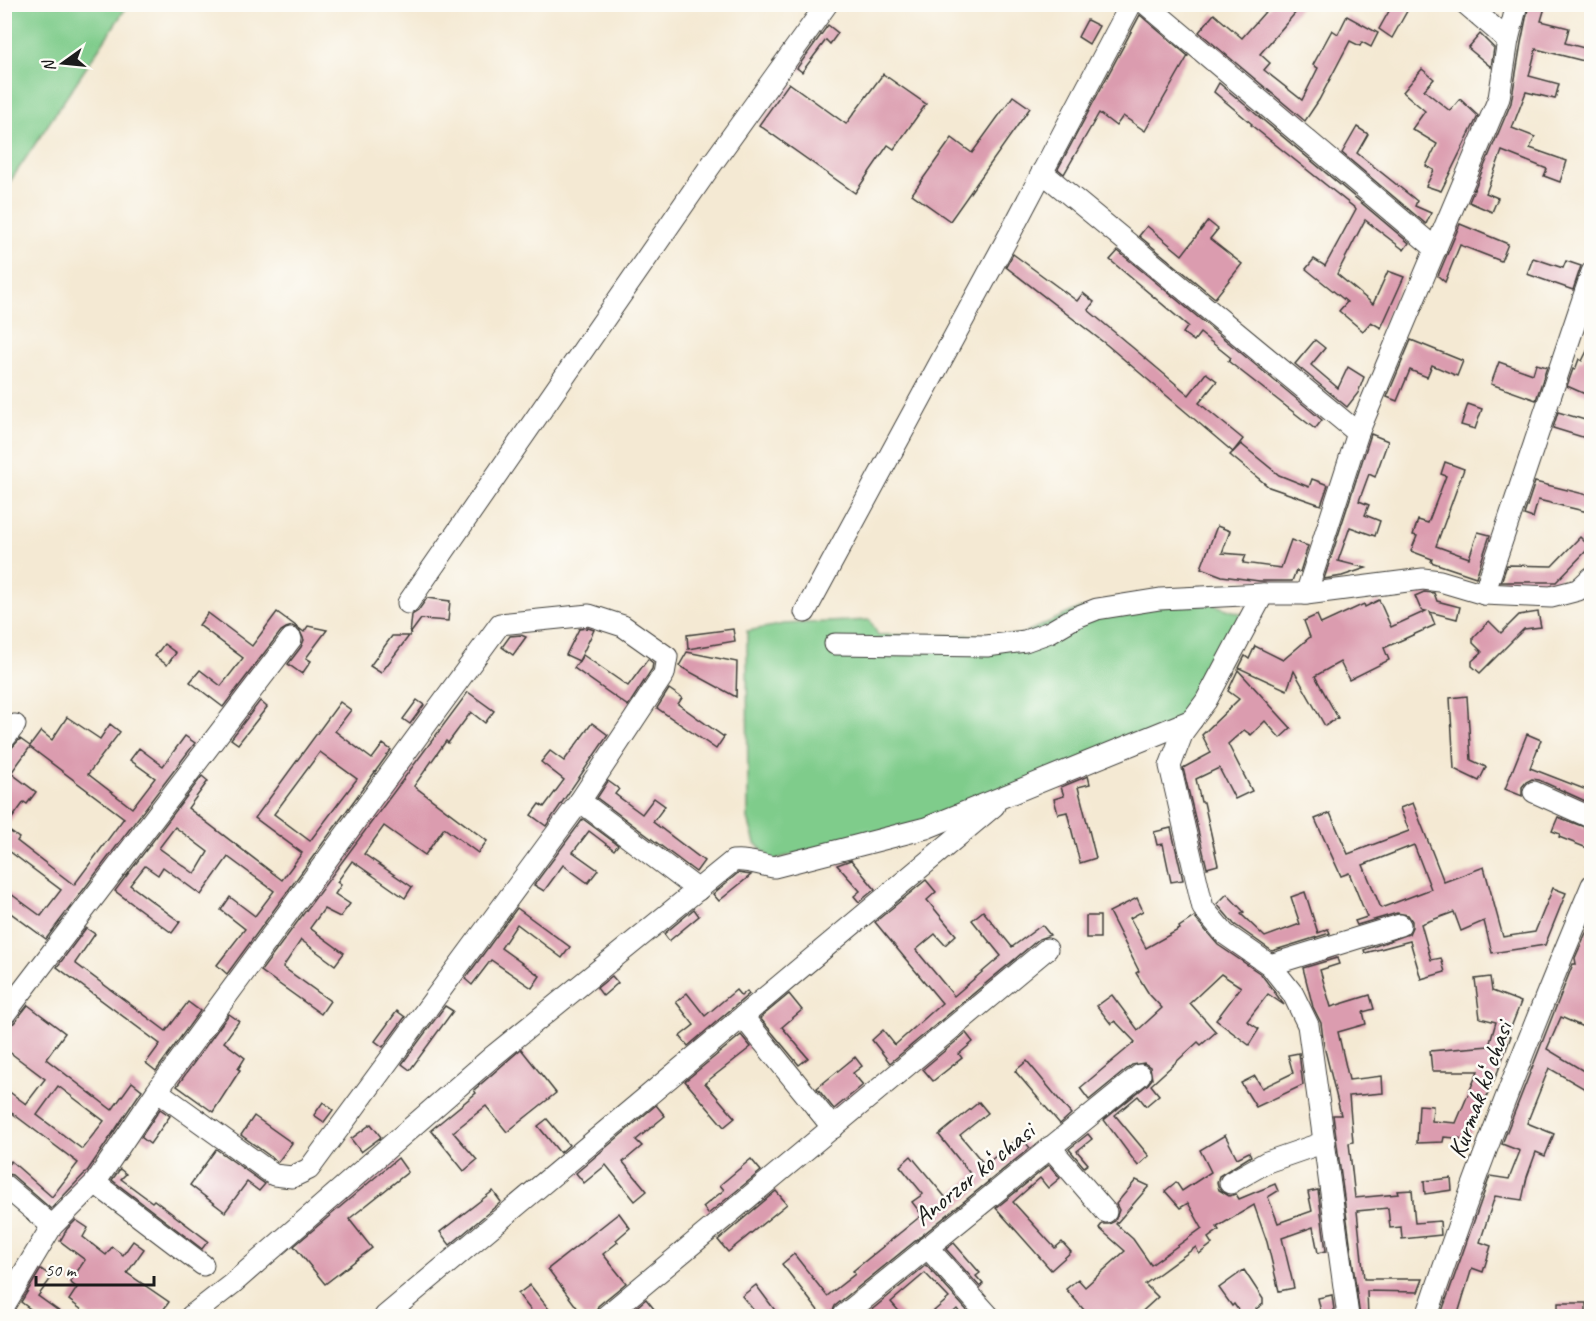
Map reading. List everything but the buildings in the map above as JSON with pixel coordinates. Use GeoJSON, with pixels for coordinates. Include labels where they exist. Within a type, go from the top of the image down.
{"type":"FeatureCollection","features":[{"type":"Feature","properties":{"kind":"street"},"geometry":{"type":"LineString","coordinates":[[408,603],[709,168],[827,4]]}},
{"type":"Feature","properties":{"kind":"street"},"geometry":{"type":"LineString","coordinates":[[805,612],[1131,4]]}},
{"type":"Feature","properties":{"kind":"street"},"geometry":{"type":"LineString","coordinates":[[1146,4],[1436,249]]}},
{"type":"Feature","properties":{"kind":"street"},"geometry":{"type":"LineString","coordinates":[[1466,4],[1508,40]]}},
{"type":"Feature","properties":{"kind":"street"},"geometry":{"type":"LineString","coordinates":[[1306,594],[1358,433],[1499,98],[1508,40],[1517,4]]}},
{"type":"Feature","properties":{"kind":"street"},"geometry":{"type":"LineString","coordinates":[[1042,172],[1358,433]]}},
{"type":"Feature","properties":{"kind":"street"},"geometry":{"type":"LineString","coordinates":[[1484,594],[1592,272]]}},
{"type":"Feature","properties":{"kind":"street"},"geometry":{"type":"LineString","coordinates":[[834,644],[987,646],[1025,641],[1097,609],[1160,599],[1306,594],[1423,579],[1440,581],[1484,594],[1551,597],[1578,590],[1592,577]]}},
{"type":"Feature","properties":{"kind":"street"},"geometry":{"type":"LineString","coordinates":[[1263,594],[1206,701],[1183,732],[1170,766],[1203,908],[1225,934],[1270,965],[1293,994],[1308,1025],[1348,1317]]}},
{"type":"Feature","properties":{"kind":"street"},"geometry":{"type":"LineString","coordinates":[[4,1306],[52,1226],[95,1183],[157,1091],[500,624],[589,615],[623,626],[667,657],[664,674],[580,801],[309,1169],[292,1178],[274,1175],[157,1091]]}},
{"type":"Feature","properties":{"kind":"street"},"geometry":{"type":"LineString","coordinates":[[4,1015],[291,639]]}},
{"type":"Feature","properties":{"kind":"street"},"geometry":{"type":"LineString","coordinates":[[191,1317],[232,1284],[492,1057],[733,861],[745,859],[758,865],[774,867],[926,828],[1192,720]]}},
{"type":"Feature","properties":{"kind":"street"},"geometry":{"type":"LineString","coordinates":[[1534,792],[1592,818]]}},
{"type":"Feature","properties":{"kind":"street"},"geometry":{"type":"LineString","coordinates":[[385,1317],[1009,794]]}},
{"type":"Feature","properties":{"kind":"street"},"geometry":{"type":"LineString","coordinates":[[580,801],[698,890]]}},
{"type":"Feature","properties":{"kind":"street","name":"Kurmak koʻchasi"},"geometry":{"type":"LineString","coordinates":[[1427,1317],[1533,1024],[1592,885]]}},
{"type":"Feature","properties":{"kind":"street"},"geometry":{"type":"LineString","coordinates":[[1270,965],[1400,925]]}},
{"type":"Feature","properties":{"kind":"street"},"geometry":{"type":"LineString","coordinates":[[606,1317],[1047,949]]}},
{"type":"Feature","properties":{"kind":"street"},"geometry":{"type":"LineString","coordinates":[[743,1017],[833,1128]]}},
{"type":"Feature","properties":{"kind":"street","name":"Anorzor koʻchasi"},"geometry":{"type":"LineString","coordinates":[[843,1317],[1140,1075]]}},
{"type":"Feature","properties":{"kind":"street"},"geometry":{"type":"LineString","coordinates":[[1230,1183],[1267,1162],[1325,1142]]}},
{"type":"Feature","properties":{"kind":"street"},"geometry":{"type":"LineString","coordinates":[[1050,1147],[1106,1212]]}},
{"type":"Feature","properties":{"kind":"street"},"geometry":{"type":"LineString","coordinates":[[95,1183],[204,1265]]}},
{"type":"Feature","properties":{"kind":"street"},"geometry":{"type":"LineString","coordinates":[[4,1185],[52,1226]]}},
{"type":"Feature","properties":{"kind":"street"},"geometry":{"type":"LineString","coordinates":[[927,1247],[989,1317]]}},
{"type":"Feature","properties":{"kind":"green space"},"geometry":{"type":"Polygon","coordinates":[[[4,5],[128,5],[5,189],[4,5]]]}},
{"type":"Feature","properties":{"kind":"green space"},"geometry":{"type":"Polygon","coordinates":[[[1212,604],[1251,617],[1198,715],[924,822],[772,860],[755,843],[748,819],[747,631],[784,624],[870,620],[878,635],[1020,635],[1078,609],[1212,604]]]}}]}
